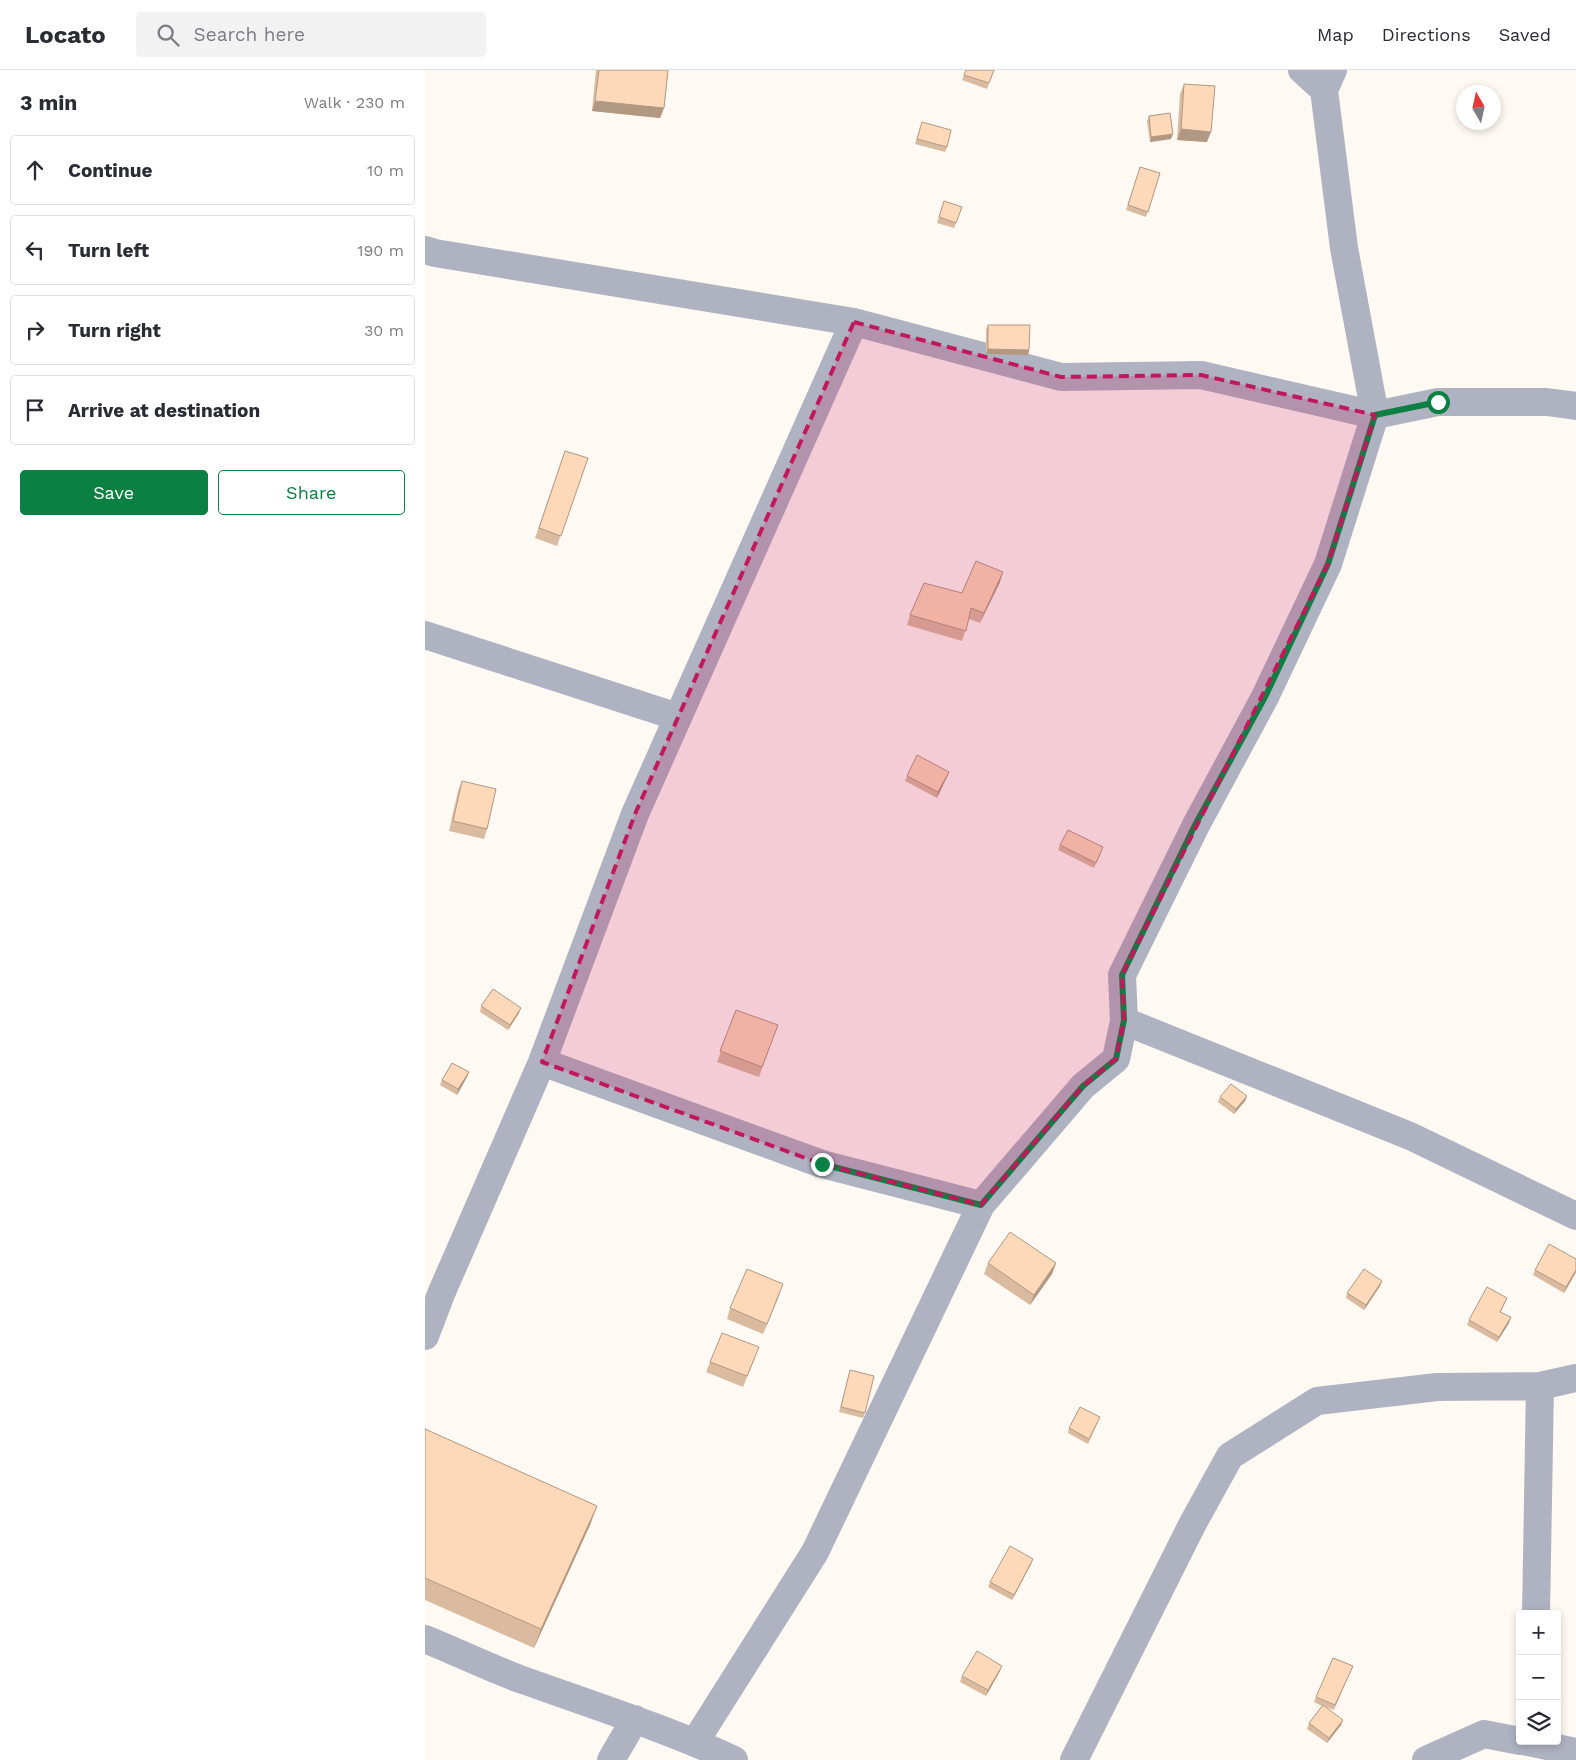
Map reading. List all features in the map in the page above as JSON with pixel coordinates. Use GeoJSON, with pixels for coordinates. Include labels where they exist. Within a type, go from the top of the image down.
{"type":"FeatureCollection","features":[{"type":"Feature","properties":{"kind":"street"},"geometry":{"type":"LineString","coordinates":[[695,1742],[815,1552],[981,1205],[1083,1086],[1116,1059],[1124,1020],[1122,975],[1195,825],[1265,697],[1328,564],[1375,415],[1343,248],[1329,80],[1302,70]]}},
{"type":"Feature","properties":{"kind":"street"},"geometry":{"type":"LineString","coordinates":[[425,250],[854,322],[1061,377],[1201,375],[1375,415],[1438,402],[1547,402],[1576,406]]}},
{"type":"Feature","properties":{"kind":"street"},"geometry":{"type":"LineString","coordinates":[[425,1336],[441,1294],[542,1062],[635,814],[854,322]]}},
{"type":"Feature","properties":{"kind":"street"},"geometry":{"type":"LineString","coordinates":[[425,635],[678,717]]}},
{"type":"Feature","properties":{"kind":"street"},"geometry":{"type":"LineString","coordinates":[[1124,1020],[1410,1136],[1576,1216]]}},
{"type":"Feature","properties":{"kind":"street"},"geometry":{"type":"LineString","coordinates":[[542,1062],[822,1164],[981,1205]]}},
{"type":"Feature","properties":{"kind":"street"},"geometry":{"type":"LineString","coordinates":[[1074,1760],[1193,1523],[1230,1456],[1317,1402],[1437,1387],[1540,1386],[1576,1378]]}},
{"type":"Feature","properties":{"kind":"street"},"geometry":{"type":"LineString","coordinates":[[1536,1610],[1540,1386]]}},
{"type":"Feature","properties":{"kind":"street"},"geometry":{"type":"LineString","coordinates":[[425,1639],[519,1678],[635,1718],[734,1760]]}},
{"type":"Feature","properties":{"kind":"street"},"geometry":{"type":"LineString","coordinates":[[611,1760],[635,1718]]}},
{"type":"Feature","properties":{"kind":"street"},"geometry":{"type":"LineString","coordinates":[[1426,1760],[1484,1734],[1516,1740]]}},
{"type":"Feature","properties":{"kind":"street"},"geometry":{"type":"LineString","coordinates":[[1542,1745],[1576,1752]]}},
{"type":"Feature","properties":{"kind":"highlighted area"},"geometry":{"type":"Polygon","coordinates":[[[854,322],[1061,377],[1201,375],[1375,415],[1328,564],[1122,975],[1124,1021],[1116,1059],[1083,1086],[981,1205],[822,1164],[542,1062],[635,814],[854,322]]]}},
{"type":"Feature","properties":{"kind":"building"},"geometry":{"type":"Polygon","coordinates":[[[599,70],[668,70],[664,108],[595,101],[599,70]]]}},
{"type":"Feature","properties":{"kind":"building"},"geometry":{"type":"Polygon","coordinates":[[[966,70],[994,70],[989,83],[964,75],[966,70]]]}},
{"type":"Feature","properties":{"kind":"building"},"geometry":{"type":"Polygon","coordinates":[[[1184,84],[1215,86],[1211,132],[1181,129],[1184,84]]]}},
{"type":"Feature","properties":{"kind":"building"},"geometry":{"type":"Polygon","coordinates":[[[1170,113],[1173,134],[1151,137],[1149,116],[1170,113]]]}},
{"type":"Feature","properties":{"kind":"building"},"geometry":{"type":"Polygon","coordinates":[[[922,122],[951,130],[947,147],[917,139],[922,122]]]}},
{"type":"Feature","properties":{"kind":"building"},"geometry":{"type":"Polygon","coordinates":[[[1140,167],[1160,173],[1148,212],[1128,205],[1140,167]]]}},
{"type":"Feature","properties":{"kind":"building"},"geometry":{"type":"Polygon","coordinates":[[[944,201],[962,207],[956,223],[939,217],[944,201]]]}},
{"type":"Feature","properties":{"kind":"building"},"geometry":{"type":"Polygon","coordinates":[[[988,325],[1030,325],[1029,350],[988,349],[988,325]]]}},
{"type":"Feature","properties":{"kind":"building"},"geometry":{"type":"Polygon","coordinates":[[[565,451],[588,458],[561,536],[539,528],[565,451]]]}},
{"type":"Feature","properties":{"kind":"building"},"geometry":{"type":"Polygon","coordinates":[[[976,561],[1003,572],[984,613],[971,608],[966,631],[910,615],[924,583],[962,593],[976,561]]]}},
{"type":"Feature","properties":{"kind":"building"},"geometry":{"type":"Polygon","coordinates":[[[917,755],[949,772],[938,792],[907,776],[917,755]]]}},
{"type":"Feature","properties":{"kind":"building"},"geometry":{"type":"Polygon","coordinates":[[[462,781],[496,789],[487,829],[453,821],[462,781]]]}},
{"type":"Feature","properties":{"kind":"building"},"geometry":{"type":"Polygon","coordinates":[[[1068,830],[1103,847],[1096,863],[1060,845],[1068,830]]]}},
{"type":"Feature","properties":{"kind":"building"},"geometry":{"type":"Polygon","coordinates":[[[493,989],[521,1008],[510,1025],[481,1006],[493,989]]]}},
{"type":"Feature","properties":{"kind":"building"},"geometry":{"type":"Polygon","coordinates":[[[736,1010],[778,1025],[762,1067],[720,1051],[736,1010]]]}},
{"type":"Feature","properties":{"kind":"building"},"geometry":{"type":"Polygon","coordinates":[[[452,1063],[469,1072],[458,1089],[442,1080],[452,1063]]]}},
{"type":"Feature","properties":{"kind":"building"},"geometry":{"type":"Polygon","coordinates":[[[1231,1084],[1247,1096],[1236,1109],[1220,1097],[1231,1084]]]}},
{"type":"Feature","properties":{"kind":"building"},"geometry":{"type":"Polygon","coordinates":[[[1010,1232],[1056,1263],[1034,1295],[988,1263],[1010,1232]]]}},
{"type":"Feature","properties":{"kind":"building"},"geometry":{"type":"Polygon","coordinates":[[[1549,1244],[1576,1259],[1576,1270],[1566,1287],[1535,1270],[1549,1244]]]}},
{"type":"Feature","properties":{"kind":"building"},"geometry":{"type":"Polygon","coordinates":[[[747,1269],[783,1284],[767,1324],[730,1308],[747,1269]]]}},
{"type":"Feature","properties":{"kind":"building"},"geometry":{"type":"Polygon","coordinates":[[[1364,1269],[1382,1281],[1366,1305],[1347,1293],[1364,1269]]]}},
{"type":"Feature","properties":{"kind":"building"},"geometry":{"type":"Polygon","coordinates":[[[1487,1287],[1507,1298],[1500,1312],[1511,1317],[1499,1337],[1469,1320],[1487,1287]]]}},
{"type":"Feature","properties":{"kind":"building"},"geometry":{"type":"Polygon","coordinates":[[[722,1333],[759,1347],[747,1376],[710,1362],[722,1333]]]}},
{"type":"Feature","properties":{"kind":"building"},"geometry":{"type":"Polygon","coordinates":[[[850,1370],[874,1376],[865,1413],[841,1407],[850,1370]]]}},
{"type":"Feature","properties":{"kind":"building"},"geometry":{"type":"Polygon","coordinates":[[[1080,1407],[1100,1417],[1089,1439],[1069,1428],[1080,1407]]]}},
{"type":"Feature","properties":{"kind":"building"},"geometry":{"type":"Polygon","coordinates":[[[425,1429],[597,1506],[541,1629],[425,1578],[425,1429]]]}},
{"type":"Feature","properties":{"kind":"building"},"geometry":{"type":"Polygon","coordinates":[[[1010,1546],[1033,1559],[1014,1595],[990,1582],[1010,1546]]]}},
{"type":"Feature","properties":{"kind":"building"},"geometry":{"type":"Polygon","coordinates":[[[977,1651],[1002,1666],[988,1690],[962,1676],[977,1651]]]}},
{"type":"Feature","properties":{"kind":"building"},"geometry":{"type":"Polygon","coordinates":[[[1333,1658],[1353,1666],[1335,1705],[1316,1697],[1333,1658]]]}},
{"type":"Feature","properties":{"kind":"building"},"geometry":{"type":"Polygon","coordinates":[[[1323,1705],[1343,1720],[1329,1738],[1309,1723],[1323,1705]]]}},
{"type":"Feature","properties":{"kind":"route"},"geometry":{"type":"LineString","coordinates":[[822,1164],[981,1205],[1083,1086],[1116,1059],[1124,1020],[1122,975],[1195,825],[1265,697],[1328,564],[1375,415],[1438,402]]}}]}
